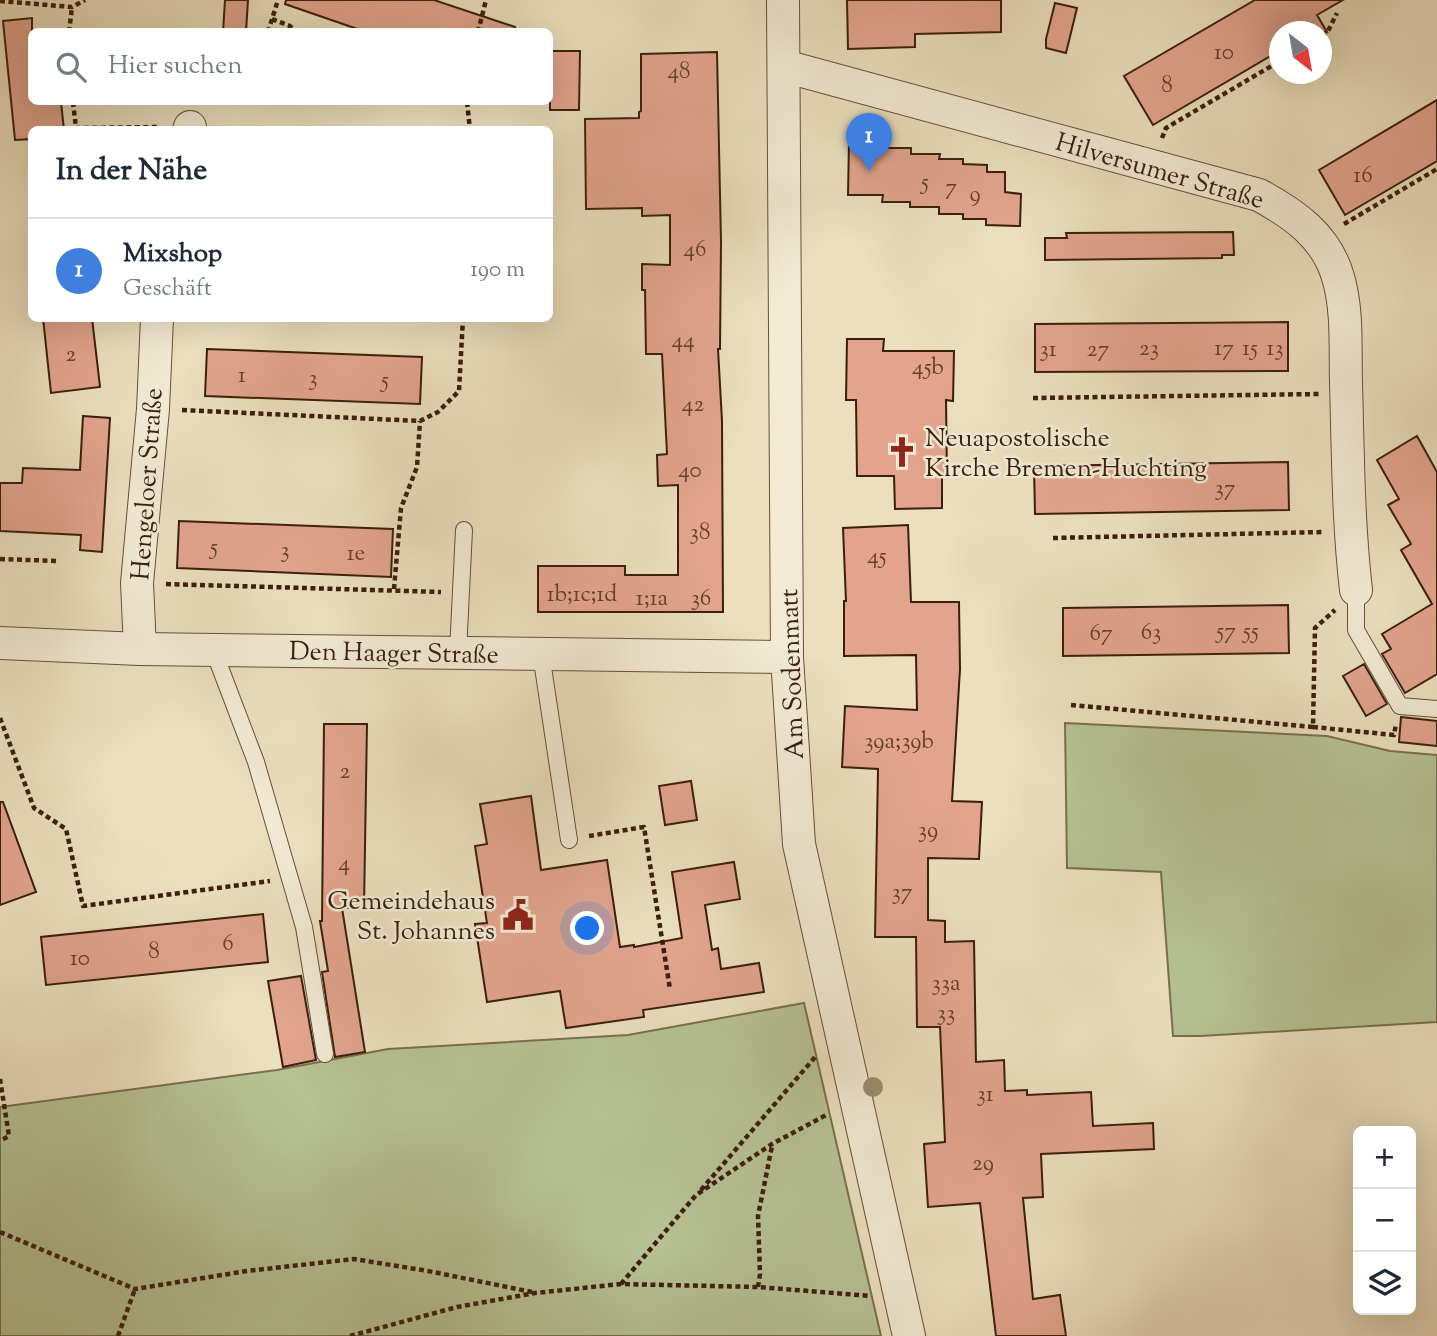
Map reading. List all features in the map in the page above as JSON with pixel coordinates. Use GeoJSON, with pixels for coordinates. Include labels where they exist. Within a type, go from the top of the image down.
{"type":"FeatureCollection","features":[{"type":"Feature","properties":{"kind":"street","name":"Am Sodenmatt"},"geometry":{"type":"LineString","coordinates":[[783,0],[788,657],[799,844],[909,1336]]}},
{"type":"Feature","properties":{"kind":"street","name":"Hilversumer Straße"},"geometry":{"type":"LineString","coordinates":[[784,66],[1259,195],[1294,214],[1317,238],[1338,276],[1345,315],[1349,532],[1356,590]]}},
{"type":"Feature","properties":{"kind":"street","name":"Hengeloer Straße"},"geometry":{"type":"LineString","coordinates":[[140,649],[137,583],[153,409],[157,322]]}},
{"type":"Feature","properties":{"kind":"street","name":"Den Haager Straße"},"geometry":{"type":"LineString","coordinates":[[0,643],[140,649],[788,657]]}},
{"type":"Feature","properties":{"kind":"lane"},"geometry":{"type":"LineString","coordinates":[[458,652],[464,530]]}},
{"type":"Feature","properties":{"kind":"lane","name":"Hilversumer Straße"},"geometry":{"type":"LineString","coordinates":[[1356,590],[1356,630],[1400,706]]}},
{"type":"Feature","properties":{"kind":"lane"},"geometry":{"type":"LineString","coordinates":[[213,649],[256,762],[304,927],[324,1054]]}},
{"type":"Feature","properties":{"kind":"lane"},"geometry":{"type":"LineString","coordinates":[[541,654],[569,840]]}},
{"type":"Feature","properties":{"kind":"lane"},"geometry":{"type":"LineString","coordinates":[[1400,706],[1437,709]]}},
{"type":"Feature","properties":{"kind":"path"},"geometry":{"type":"LineString","coordinates":[[0,1],[72,7],[85,0]]}},
{"type":"Feature","properties":{"kind":"path"},"geometry":{"type":"LineString","coordinates":[[269,28],[278,0]]}},
{"type":"Feature","properties":{"kind":"path"},"geometry":{"type":"LineString","coordinates":[[479,28],[486,0]]}},
{"type":"Feature","properties":{"kind":"path"},"geometry":{"type":"LineString","coordinates":[[69,28],[72,7]]}},
{"type":"Feature","properties":{"kind":"path"},"geometry":{"type":"LineString","coordinates":[[1332,23],[1337,13]]}},
{"type":"Feature","properties":{"kind":"path"},"geometry":{"type":"LineString","coordinates":[[272,19],[292,28]]}},
{"type":"Feature","properties":{"kind":"path"},"geometry":{"type":"LineString","coordinates":[[1151,165],[1166,128],[1269,67]]}},
{"type":"Feature","properties":{"kind":"path"},"geometry":{"type":"LineString","coordinates":[[73,105],[76,126]]}},
{"type":"Feature","properties":{"kind":"path"},"geometry":{"type":"LineString","coordinates":[[467,105],[470,126]]}},
{"type":"Feature","properties":{"kind":"path"},"geometry":{"type":"LineString","coordinates":[[1317,238],[1437,169]]}},
{"type":"Feature","properties":{"kind":"path"},"geometry":{"type":"LineString","coordinates":[[153,409],[420,421],[438,412],[458,391],[464,322]]}},
{"type":"Feature","properties":{"kind":"path"},"geometry":{"type":"LineString","coordinates":[[1033,398],[1347,393]]}},
{"type":"Feature","properties":{"kind":"path"},"geometry":{"type":"LineString","coordinates":[[394,589],[401,508],[417,467],[420,421]]}},
{"type":"Feature","properties":{"kind":"path"},"geometry":{"type":"LineString","coordinates":[[1053,538],[1349,532]]}},
{"type":"Feature","properties":{"kind":"path"},"geometry":{"type":"LineString","coordinates":[[0,559],[58,561]]}},
{"type":"Feature","properties":{"kind":"path"},"geometry":{"type":"LineString","coordinates":[[137,583],[460,593]]}},
{"type":"Feature","properties":{"kind":"path"},"geometry":{"type":"LineString","coordinates":[[1313,727],[1315,628],[1356,590]]}},
{"type":"Feature","properties":{"kind":"path"},"geometry":{"type":"LineString","coordinates":[[1071,705],[1394,735],[1400,706]]}},
{"type":"Feature","properties":{"kind":"path"},"geometry":{"type":"LineString","coordinates":[[0,718],[34,808],[66,829],[83,906],[290,878]]}},
{"type":"Feature","properties":{"kind":"path"},"geometry":{"type":"LineString","coordinates":[[569,840],[644,827],[670,989]]}},
{"type":"Feature","properties":{"kind":"path"},"geometry":{"type":"LineString","coordinates":[[621,1283],[839,1029]]}},
{"type":"Feature","properties":{"kind":"path"},"geometry":{"type":"LineString","coordinates":[[0,1081],[9,1136],[0,1142]]}},
{"type":"Feature","properties":{"kind":"path"},"geometry":{"type":"LineString","coordinates":[[696,1195],[772,1144],[857,1098]]}},
{"type":"Feature","properties":{"kind":"path"},"geometry":{"type":"LineString","coordinates":[[758,1287],[758,1216],[772,1144]]}},
{"type":"Feature","properties":{"kind":"path"},"geometry":{"type":"LineString","coordinates":[[0,1232],[135,1289],[247,1271],[354,1259],[535,1293]]}},
{"type":"Feature","properties":{"kind":"path"},"geometry":{"type":"LineString","coordinates":[[350,1336],[457,1307],[535,1293],[621,1283],[758,1287],[900,1298]]}},
{"type":"Feature","properties":{"kind":"path"},"geometry":{"type":"LineString","coordinates":[[118,1336],[135,1289]]}},
{"type":"Feature","properties":{"kind":"green space"},"geometry":{"type":"Polygon","coordinates":[[[1065,723],[1327,736],[1390,751],[1437,755],[1437,1022],[1173,1036],[1161,872],[1067,868],[1065,723]]]}},
{"type":"Feature","properties":{"kind":"green space"},"geometry":{"type":"Polygon","coordinates":[[[804,1003],[881,1336],[0,1336],[0,1107],[277,1070],[388,1049],[628,1035],[804,1003]]]}},
{"type":"Feature","properties":{"kind":"building"},"geometry":{"type":"Polygon","coordinates":[[[225,0],[248,0],[246,28],[223,28],[225,0]]]}},
{"type":"Feature","properties":{"kind":"building"},"geometry":{"type":"Polygon","coordinates":[[[286,0],[434,0],[515,28],[354,28],[285,4],[286,0]]]}},
{"type":"Feature","properties":{"kind":"building"},"geometry":{"type":"Polygon","coordinates":[[[847,0],[1001,0],[1001,32],[915,34],[915,47],[848,49],[847,0]]]}},
{"type":"Feature","properties":{"kind":"building"},"geometry":{"type":"Polygon","coordinates":[[[1255,0],[1343,0],[1317,15],[1321,21],[1269,21],[1269,57],[1153,125],[1124,76],[1255,0]]]}},
{"type":"Feature","properties":{"kind":"building"},"geometry":{"type":"Polygon","coordinates":[[[1055,3],[1077,8],[1066,53],[1046,48],[1055,3]]]}},
{"type":"Feature","properties":{"kind":"building"},"geometry":{"type":"Polygon","coordinates":[[[32,18],[32,28],[28,28],[28,105],[61,105],[64,126],[28,126],[28,139],[15,140],[3,21],[32,18]]]}},
{"type":"Feature","properties":{"kind":"building"},"geometry":{"type":"Polygon","coordinates":[[[553,51],[580,51],[579,110],[550,110],[550,105],[553,105],[553,51]]]}},
{"type":"Feature","properties":{"kind":"building"},"geometry":{"type":"Polygon","coordinates":[[[717,52],[721,242],[718,349],[722,421],[723,612],[538,612],[538,566],[625,566],[625,575],[678,575],[678,485],[658,486],[657,455],[667,454],[662,354],[646,354],[645,290],[642,290],[642,264],[670,265],[670,215],[642,216],[642,208],[586,209],[585,119],[639,118],[641,54],[717,52]]]}},
{"type":"Feature","properties":{"kind":"building"},"geometry":{"type":"Polygon","coordinates":[[[1437,100],[1437,161],[1345,215],[1319,170],[1437,100]]]}},
{"type":"Feature","properties":{"kind":"building"},"geometry":{"type":"Polygon","coordinates":[[[849,142],[883,142],[883,148],[911,148],[911,154],[940,154],[939,159],[963,159],[963,164],[987,165],[987,172],[1005,172],[1005,192],[1021,194],[1020,226],[986,225],[986,219],[963,219],[963,214],[939,214],[939,207],[910,207],[910,202],[882,202],[883,195],[848,195],[849,142]]]}},
{"type":"Feature","properties":{"kind":"building"},"geometry":{"type":"Polygon","coordinates":[[[1233,232],[1234,255],[1222,255],[1222,258],[1045,260],[1045,238],[1067,238],[1066,233],[1233,232]]]}},
{"type":"Feature","properties":{"kind":"building"},"geometry":{"type":"Polygon","coordinates":[[[43,322],[92,322],[100,387],[51,393],[43,322]]]}},
{"type":"Feature","properties":{"kind":"building"},"geometry":{"type":"Polygon","coordinates":[[[1288,322],[1288,371],[1035,372],[1035,324],[1288,322]]]}},
{"type":"Feature","properties":{"kind":"building"},"geometry":{"type":"Polygon","coordinates":[[[847,339],[884,339],[883,351],[954,351],[953,401],[946,400],[947,474],[942,474],[942,508],[895,509],[894,476],[857,476],[856,400],[846,400],[847,339]]]}},
{"type":"Feature","properties":{"kind":"building"},"geometry":{"type":"Polygon","coordinates":[[[207,349],[422,357],[420,404],[205,396],[207,349]]]}},
{"type":"Feature","properties":{"kind":"building"},"geometry":{"type":"Polygon","coordinates":[[[83,416],[110,418],[102,552],[80,550],[81,535],[0,531],[0,483],[22,483],[23,468],[80,470],[83,416]]]}},
{"type":"Feature","properties":{"kind":"building"},"geometry":{"type":"Polygon","coordinates":[[[1417,436],[1437,472],[1437,674],[1405,693],[1382,654],[1391,649],[1382,634],[1432,604],[1401,550],[1411,544],[1388,505],[1399,499],[1377,460],[1417,436]]]}},
{"type":"Feature","properties":{"kind":"building"},"geometry":{"type":"Polygon","coordinates":[[[1288,462],[1289,510],[1035,514],[1034,466],[1288,462]]]}},
{"type":"Feature","properties":{"kind":"building"},"geometry":{"type":"Polygon","coordinates":[[[179,521],[393,529],[391,577],[177,568],[179,521]]]}},
{"type":"Feature","properties":{"kind":"building"},"geometry":{"type":"Polygon","coordinates":[[[908,525],[911,602],[959,602],[960,669],[952,801],[982,802],[979,859],[928,858],[928,920],[945,921],[945,942],[974,941],[976,1062],[1004,1060],[1005,1091],[1027,1090],[1027,1095],[1091,1092],[1093,1126],[1153,1123],[1154,1149],[1041,1154],[1043,1197],[1023,1198],[1033,1299],[1060,1295],[1066,1336],[996,1336],[980,1203],[928,1207],[924,1144],[945,1142],[940,1027],[917,1027],[916,937],[875,937],[878,769],[842,767],[845,706],[917,710],[916,655],[844,656],[846,601],[843,528],[908,525]]]}},
{"type":"Feature","properties":{"kind":"building"},"geometry":{"type":"Polygon","coordinates":[[[1288,605],[1289,653],[1063,656],[1063,608],[1288,605]]]}},
{"type":"Feature","properties":{"kind":"building"},"geometry":{"type":"Polygon","coordinates":[[[1364,664],[1387,704],[1366,716],[1343,676],[1364,664]]]}},
{"type":"Feature","properties":{"kind":"building"},"geometry":{"type":"Polygon","coordinates":[[[1401,717],[1437,721],[1437,746],[1399,742],[1401,717]]]}},
{"type":"Feature","properties":{"kind":"building"},"geometry":{"type":"Polygon","coordinates":[[[324,724],[367,724],[364,908],[342,908],[365,1052],[335,1057],[322,972],[328,971],[320,921],[324,724]]]}},
{"type":"Feature","properties":{"kind":"building"},"geometry":{"type":"Polygon","coordinates":[[[691,781],[697,820],[665,825],[659,786],[691,781]]]}},
{"type":"Feature","properties":{"kind":"building","name":"Gemeindehaus St. Johannes"},"geometry":{"type":"Polygon","coordinates":[[[531,796],[541,870],[607,860],[620,947],[682,938],[672,872],[734,862],[740,899],[705,905],[712,950],[718,948],[721,969],[759,963],[764,992],[643,1010],[644,1017],[566,1028],[560,991],[487,1002],[475,924],[487,923],[475,846],[487,844],[480,804],[531,796]]]}},
{"type":"Feature","properties":{"kind":"building"},"geometry":{"type":"Polygon","coordinates":[[[0,802],[3,802],[36,892],[0,905],[0,802]]]}},
{"type":"Feature","properties":{"kind":"building"},"geometry":{"type":"Polygon","coordinates":[[[263,914],[268,962],[46,985],[41,937],[263,914]]]}},
{"type":"Feature","properties":{"kind":"building"},"geometry":{"type":"Polygon","coordinates":[[[301,976],[316,1060],[283,1067],[268,981],[301,976]]]}},
{"type":"Feature","properties":{"kind":"place","name":"Mixshop"},"geometry":{"type":"Point","coordinates":[869,171]}},
{"type":"Feature","properties":{"kind":"place","name":"Neuapostolische Kirche Bremen-Huchting"},"geometry":{"type":"Point","coordinates":[902,452]}},
{"type":"Feature","properties":{"kind":"place","name":"Gemeindehaus St. Johannes"},"geometry":{"type":"Point","coordinates":[518,915]}}]}
